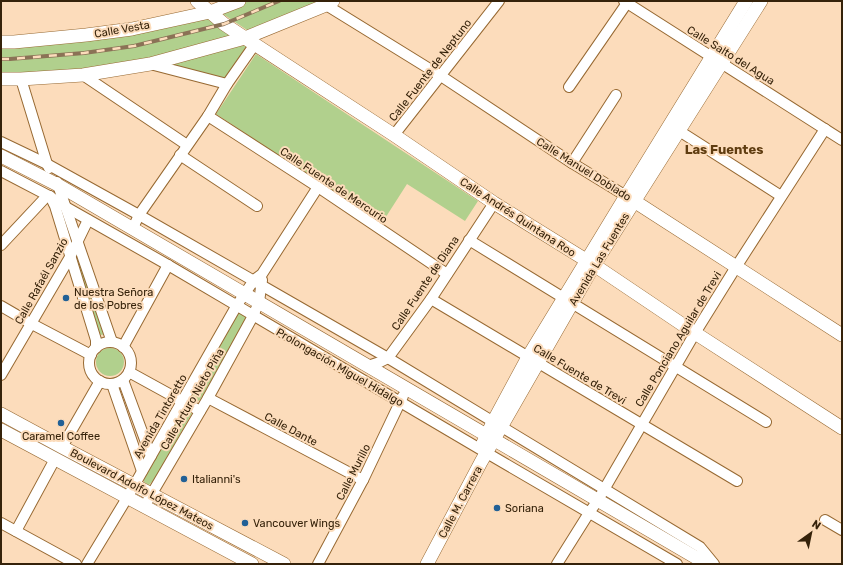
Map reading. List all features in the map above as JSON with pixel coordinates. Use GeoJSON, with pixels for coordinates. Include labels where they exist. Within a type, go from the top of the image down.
{"type":"FeatureCollection","features":[{"type":"Feature","properties":{"kind":"main road","name":"Calle Andrés Quintana Roo"},"geometry":{"type":"LineString","coordinates":[[197,1],[224,24],[394,135],[494,203],[590,263],[842,428]]}},
{"type":"Feature","properties":{"kind":"main road","name":"Calle Vesta"},"geometry":{"type":"LineString","coordinates":[[1,42],[86,35],[132,29],[210,12],[239,1]]}},
{"type":"Feature","properties":{"kind":"main road"},"geometry":{"type":"LineString","coordinates":[[1,79],[83,75],[150,64],[250,41],[330,3]]}},
{"type":"Feature","properties":{"kind":"main road","name":"Avenida Las Fuentes"},"geometry":{"type":"LineString","coordinates":[[490,437],[590,263],[717,60],[749,4]]}},
{"type":"Feature","properties":{"kind":"main road","name":"Prolongación Miguel Hidalgo"},"geometry":{"type":"LineString","coordinates":[[1,156],[58,185],[133,228],[490,437],[601,494],[707,564]]}},
{"type":"Feature","properties":{"kind":"main road","name":"Calle Manuel Doblado"},"geometry":{"type":"LineString","coordinates":[[630,199],[842,335]]}},
{"type":"Feature","properties":{"kind":"main road","name":"Boulevard Adolfo López Mateos"},"geometry":{"type":"LineString","coordinates":[[1,414],[284,564]]}},
{"type":"Feature","properties":{"kind":"main road","name":"Boulevard Adolfo López Mateos"},"geometry":{"type":"LineString","coordinates":[[1,430],[252,564]]}},
{"type":"Feature","properties":{"kind":"main road","name":"Calle M. Carrera"},"geometry":{"type":"LineString","coordinates":[[427,564],[490,437]]}},
{"type":"Feature","properties":{"kind":"street"},"geometry":{"type":"LineString","coordinates":[[210,12],[221,1]]}},
{"type":"Feature","properties":{"kind":"street","name":"Calle Fuente de Neptuno"},"geometry":{"type":"LineString","coordinates":[[394,135],[499,1]]}},
{"type":"Feature","properties":{"kind":"street"},"geometry":{"type":"LineString","coordinates":[[569,87],[625,2]]}},
{"type":"Feature","properties":{"kind":"street","name":"Calle Salto del Agua"},"geometry":{"type":"LineString","coordinates":[[625,2],[842,140]]}},
{"type":"Feature","properties":{"kind":"street","name":"Calle Manuel Doblado"},"geometry":{"type":"LineString","coordinates":[[330,3],[572,163],[630,199]]}},
{"type":"Feature","properties":{"kind":"street"},"geometry":{"type":"LineString","coordinates":[[133,228],[139,215],[208,116],[250,41]]}},
{"type":"Feature","properties":{"kind":"street"},"geometry":{"type":"LineString","coordinates":[[150,64],[227,84]]}},
{"type":"Feature","properties":{"kind":"street"},"geometry":{"type":"LineString","coordinates":[[83,75],[187,145]]}},
{"type":"Feature","properties":{"kind":"street"},"geometry":{"type":"LineString","coordinates":[[21,79],[47,164],[58,185],[112,342]]}},
{"type":"Feature","properties":{"kind":"street"},"geometry":{"type":"LineString","coordinates":[[572,163],[616,95]]}},
{"type":"Feature","properties":{"kind":"street","name":"Calle Fuente de Mercurio"},"geometry":{"type":"LineString","coordinates":[[208,116],[318,187],[447,274]]}},
{"type":"Feature","properties":{"kind":"street"},"geometry":{"type":"LineString","coordinates":[[674,128],[781,196]]}},
{"type":"Feature","properties":{"kind":"street","name":"Calle Ponciano Aguilar de Trevi"},"geometry":{"type":"LineString","coordinates":[[557,564],[601,494],[736,266],[825,129]]}},
{"type":"Feature","properties":{"kind":"street"},"geometry":{"type":"LineString","coordinates":[[1,142],[47,164],[139,215],[388,358],[497,424],[601,494],[700,547],[714,564]]}},
{"type":"Feature","properties":{"kind":"street"},"geometry":{"type":"LineString","coordinates":[[180,155],[257,206]]}},
{"type":"Feature","properties":{"kind":"street"},"geometry":{"type":"LineString","coordinates":[[47,164],[46,179],[49,196],[54,206],[96,340],[90,362],[91,369],[94,376],[107,384],[119,382],[126,376],[131,365],[131,361],[129,354],[123,347],[112,342],[105,343],[94,351]]}},
{"type":"Feature","properties":{"kind":"street","name":"Prolongación Miguel Hidalgo"},"geometry":{"type":"LineString","coordinates":[[1,171],[49,196],[88,220],[237,305],[253,316],[678,564]]}},
{"type":"Feature","properties":{"kind":"street"},"geometry":{"type":"LineString","coordinates":[[258,302],[258,282],[262,274],[318,187]]}},
{"type":"Feature","properties":{"kind":"street"},"geometry":{"type":"LineString","coordinates":[[1,245],[45,198],[49,196]]}},
{"type":"Feature","properties":{"kind":"street","name":"Calle Fuente de Diana"},"geometry":{"type":"LineString","coordinates":[[388,358],[431,299],[494,203]]}},
{"type":"Feature","properties":{"kind":"street","name":"Calle Rafaél Sanzio"},"geometry":{"type":"LineString","coordinates":[[1,375],[70,257],[88,220]]}},
{"type":"Feature","properties":{"kind":"street"},"geometry":{"type":"LineString","coordinates":[[469,240],[766,422]]}},
{"type":"Feature","properties":{"kind":"street"},"geometry":{"type":"LineString","coordinates":[[123,347],[168,265]]}},
{"type":"Feature","properties":{"kind":"street","name":"Avenida Tintoretto"},"geometry":{"type":"LineString","coordinates":[[87,564],[127,498],[237,305],[245,294],[258,282]]}},
{"type":"Feature","properties":{"kind":"street","name":"Calle Fuente de Trevi"},"geometry":{"type":"LineString","coordinates":[[431,299],[737,481]]}},
{"type":"Feature","properties":{"kind":"street","name":"Calle Arturo Nieto Piña"},"geometry":{"type":"LineString","coordinates":[[144,507],[208,398],[253,316],[258,302]]}},
{"type":"Feature","properties":{"kind":"street"},"geometry":{"type":"LineString","coordinates":[[1,306],[32,324],[94,351]]}},
{"type":"Feature","properties":{"kind":"street"},"geometry":{"type":"LineString","coordinates":[[368,366],[388,358]]}},
{"type":"Feature","properties":{"kind":"street"},"geometry":{"type":"LineString","coordinates":[[126,376],[200,411]]}},
{"type":"Feature","properties":{"kind":"street"},"geometry":{"type":"LineString","coordinates":[[126,376],[151,456]]}},
{"type":"Feature","properties":{"kind":"street"},"geometry":{"type":"LineString","coordinates":[[62,447],[100,381]]}},
{"type":"Feature","properties":{"kind":"street"},"geometry":{"type":"LineString","coordinates":[[112,384],[142,471]]}},
{"type":"Feature","properties":{"kind":"street","name":"Calle Murillo"},"geometry":{"type":"LineString","coordinates":[[318,564],[363,480],[407,389]]}},
{"type":"Feature","properties":{"kind":"street","name":"Calle Dante"},"geometry":{"type":"LineString","coordinates":[[208,398],[363,480]]}},
{"type":"Feature","properties":{"kind":"street"},"geometry":{"type":"LineString","coordinates":[[16,531],[55,459]]}},
{"type":"Feature","properties":{"kind":"street"},"geometry":{"type":"LineString","coordinates":[[825,520],[841,527]]}},
{"type":"Feature","properties":{"kind":"street"},"geometry":{"type":"LineString","coordinates":[[1,523],[76,564]]}},
{"type":"Feature","properties":{"kind":"green space"},"geometry":{"type":"Polygon","coordinates":[[[249,1],[324,1],[250,32],[220,12],[249,1]]]}},
{"type":"Feature","properties":{"kind":"green space"},"geometry":{"type":"Polygon","coordinates":[[[205,15],[233,36],[138,64],[1,78],[1,47],[205,15]]]}},
{"type":"Feature","properties":{"kind":"green space"},"geometry":{"type":"Polygon","coordinates":[[[249,44],[225,79],[164,65],[249,44]]]}},
{"type":"Feature","properties":{"kind":"green space"},"geometry":{"type":"Polygon","coordinates":[[[256,54],[478,201],[465,221],[407,184],[382,223],[216,114],[256,54]]]}},
{"type":"Feature","properties":{"kind":"green space"},"geometry":{"type":"Polygon","coordinates":[[[78,251],[106,333],[102,335],[99,334],[74,256],[78,251]]]}},
{"type":"Feature","properties":{"kind":"green space"},"geometry":{"type":"Polygon","coordinates":[[[240,311],[246,316],[246,320],[200,400],[196,402],[192,400],[192,395],[236,313],[240,311]]]}},
{"type":"Feature","properties":{"kind":"green space"},"geometry":{"type":"Polygon","coordinates":[[[110,348],[120,352],[124,362],[120,372],[110,376],[100,372],[96,362],[100,352],[110,348]]]}},
{"type":"Feature","properties":{"kind":"green space"},"geometry":{"type":"Polygon","coordinates":[[[186,405],[191,408],[192,413],[154,480],[149,485],[144,482],[144,477],[186,405]]]}},
{"type":"Feature","properties":{"kind":"railway"},"geometry":{"type":"LineString","coordinates":[[1,59],[84,53],[134,46],[224,24],[279,1]]}},
{"type":"Feature","properties":{"kind":"place","name":"Nuestra Señora de los Pobres"},"geometry":{"type":"Point","coordinates":[66,298]}},
{"type":"Feature","properties":{"kind":"place","name":"Caramel Coffee"},"geometry":{"type":"Point","coordinates":[61,423]}},
{"type":"Feature","properties":{"kind":"place","name":"Italianni's"},"geometry":{"type":"Point","coordinates":[184,479]}},
{"type":"Feature","properties":{"kind":"place","name":"Soriana"},"geometry":{"type":"Point","coordinates":[497,508]}},
{"type":"Feature","properties":{"kind":"place","name":"Vancouver Wings"},"geometry":{"type":"Point","coordinates":[245,523]}},
{"type":"Feature","properties":{"kind":"district","name":"Las Fuentes"},"geometry":{"type":"Point","coordinates":[724,149]}}]}
